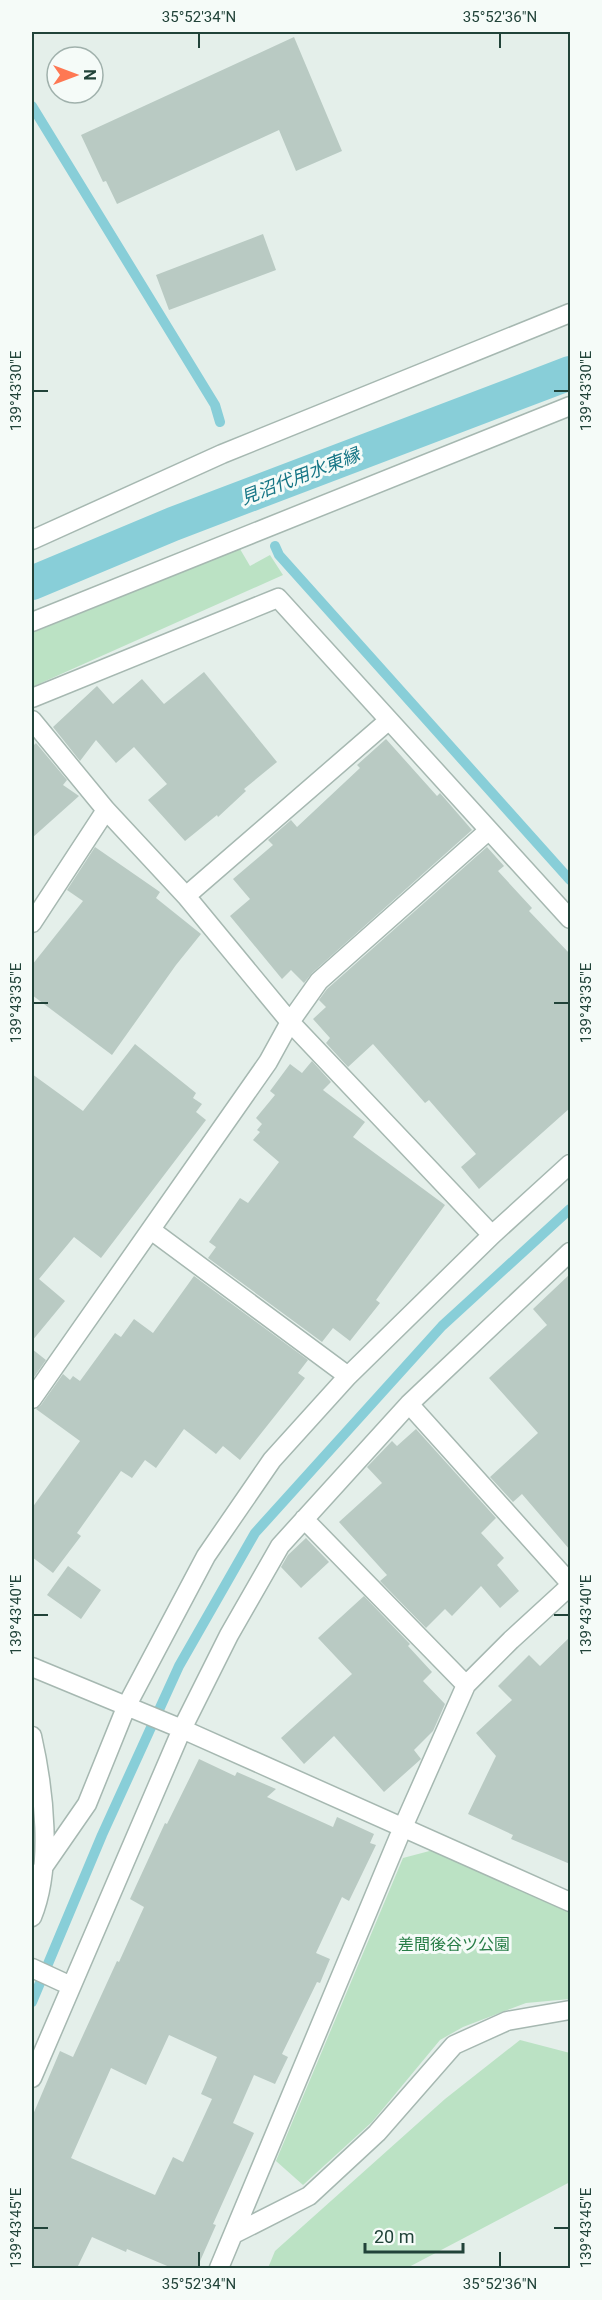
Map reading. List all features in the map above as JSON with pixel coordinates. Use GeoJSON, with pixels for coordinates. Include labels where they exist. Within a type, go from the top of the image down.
{"type":"FeatureCollection","features":[{"type":"Feature","properties":{"kind":"street"},"geometry":{"type":"LineString","coordinates":[[32,540],[222,454],[570,313]]}},
{"type":"Feature","properties":{"kind":"street"},"geometry":{"type":"LineString","coordinates":[[32,622],[570,406]]}},
{"type":"Feature","properties":{"kind":"street"},"geometry":{"type":"LineString","coordinates":[[32,698],[278,598],[570,920]]}},
{"type":"Feature","properties":{"kind":"street"},"geometry":{"type":"LineString","coordinates":[[32,720],[106,810],[186,896],[290,1022],[492,1235]]}},
{"type":"Feature","properties":{"kind":"street"},"geometry":{"type":"LineString","coordinates":[[186,896],[388,720]]}},
{"type":"Feature","properties":{"kind":"street"},"geometry":{"type":"LineString","coordinates":[[32,923],[106,810]]}},
{"type":"Feature","properties":{"kind":"street"},"geometry":{"type":"LineString","coordinates":[[32,1399],[268,1062],[290,1022],[319,981],[488,831]]}},
{"type":"Feature","properties":{"kind":"street"},"geometry":{"type":"LineString","coordinates":[[42,1869],[87,1804],[127,1706],[206,1556],[272,1460],[348,1376],[492,1235],[570,1164]]}},
{"type":"Feature","properties":{"kind":"street"},"geometry":{"type":"LineString","coordinates":[[151,1230],[348,1376]]}},
{"type":"Feature","properties":{"kind":"street"},"geometry":{"type":"LineString","coordinates":[[32,2078],[182,1729],[229,1635],[280,1545],[409,1404],[570,1252]]}},
{"type":"Feature","properties":{"kind":"street"},"geometry":{"type":"LineString","coordinates":[[219,2268],[403,1827],[466,1685],[570,1585],[409,1404]]}},
{"type":"Feature","properties":{"kind":"street"},"geometry":{"type":"LineString","coordinates":[[304,1519],[466,1685]]}},
{"type":"Feature","properties":{"kind":"street"},"geometry":{"type":"LineString","coordinates":[[32,1667],[182,1729],[570,1902]]}},
{"type":"Feature","properties":{"kind":"street"},"geometry":{"type":"LineString","coordinates":[[32,1736],[38,1764],[44,1830],[42,1869],[36,1907],[32,1917]]}},
{"type":"Feature","properties":{"kind":"street"},"geometry":{"type":"LineString","coordinates":[[32,1968],[71,1986]]}},
{"type":"Feature","properties":{"kind":"street"},"geometry":{"type":"LineString","coordinates":[[234,2234],[309,2196],[377,2133],[454,2045],[507,2021],[570,2010]]}},
{"type":"Feature","properties":{"kind":"green space"},"geometry":{"type":"Polygon","coordinates":[[[240,549],[250,566],[270,555],[283,575],[32,687],[32,633],[240,549]]]}},
{"type":"Feature","properties":{"kind":"green space","name":"差間後谷ツ公園"},"geometry":{"type":"Polygon","coordinates":[[[437,1849],[570,1908],[570,1999],[526,2003],[463,2027],[440,2040],[372,2122],[303,2185],[276,2161],[403,1858],[437,1849]]]}},
{"type":"Feature","properties":{"kind":"green space"},"geometry":{"type":"Polygon","coordinates":[[[520,2040],[570,2053],[570,2182],[407,2268],[268,2268],[275,2251],[445,2099],[520,2040]]]}},
{"type":"Feature","properties":{"kind":"building"},"geometry":{"type":"Polygon","coordinates":[[[294,37],[342,151],[296,171],[279,130],[117,204],[106,181],[103,182],[81,135],[294,37]]]}},
{"type":"Feature","properties":{"kind":"building"},"geometry":{"type":"Polygon","coordinates":[[[263,234],[276,270],[169,310],[156,275],[263,234]]]}},
{"type":"Feature","properties":{"kind":"building"},"geometry":{"type":"Polygon","coordinates":[[[204,672],[277,762],[244,789],[246,791],[218,817],[217,815],[185,841],[148,800],[167,784],[134,747],[116,763],[96,740],[80,761],[53,727],[97,686],[113,704],[142,679],[164,704],[204,672]]]}},
{"type":"Feature","properties":{"kind":"building"},"geometry":{"type":"Polygon","coordinates":[[[386,739],[437,796],[440,793],[472,830],[312,973],[304,983],[291,970],[282,979],[230,916],[250,899],[233,879],[273,845],[268,840],[291,820],[297,827],[360,768],[357,765],[386,739]]]}},
{"type":"Feature","properties":{"kind":"building"},"geometry":{"type":"Polygon","coordinates":[[[36,743],[67,780],[63,785],[79,796],[32,838],[32,747],[36,743]]]}},
{"type":"Feature","properties":{"kind":"building"},"geometry":{"type":"Polygon","coordinates":[[[95,847],[160,892],[156,898],[201,934],[112,1055],[32,995],[32,965],[83,901],[67,890],[95,847]]]}},
{"type":"Feature","properties":{"kind":"building"},"geometry":{"type":"Polygon","coordinates":[[[487,847],[504,866],[498,871],[532,908],[529,911],[570,954],[570,1108],[479,1189],[461,1167],[476,1154],[429,1100],[425,1103],[373,1044],[348,1067],[326,1043],[330,1038],[313,1019],[326,1007],[319,1000],[327,989],[487,847]]]}},
{"type":"Feature","properties":{"kind":"building"},"geometry":{"type":"Polygon","coordinates":[[[135,1044],[196,1093],[193,1098],[202,1104],[196,1112],[206,1120],[101,1258],[74,1237],[39,1279],[65,1301],[32,1341],[32,1074],[83,1111],[135,1044]]]}},
{"type":"Feature","properties":{"kind":"building"},"geometry":{"type":"Polygon","coordinates":[[[312,1061],[331,1082],[323,1090],[365,1122],[353,1137],[445,1205],[376,1300],[380,1303],[350,1341],[333,1328],[322,1342],[208,1258],[216,1247],[209,1242],[240,1198],[248,1203],[279,1162],[253,1140],[260,1132],[257,1130],[262,1124],[256,1118],[275,1095],[270,1091],[290,1064],[302,1073],[312,1061]]]}},
{"type":"Feature","properties":{"kind":"building"},"geometry":{"type":"Polygon","coordinates":[[[570,1274],[570,1550],[522,1494],[513,1502],[490,1477],[538,1433],[489,1378],[547,1325],[533,1309],[570,1274]]]}},
{"type":"Feature","properties":{"kind":"building"},"geometry":{"type":"Polygon","coordinates":[[[194,1276],[308,1360],[298,1373],[305,1378],[240,1460],[223,1446],[216,1454],[184,1429],[156,1468],[145,1460],[132,1478],[121,1471],[77,1533],[81,1536],[53,1573],[32,1557],[32,1508],[80,1441],[36,1409],[63,1374],[70,1380],[73,1376],[80,1381],[115,1333],[121,1337],[134,1319],[153,1333],[194,1276]]]}},
{"type":"Feature","properties":{"kind":"building"},"geometry":{"type":"Polygon","coordinates":[[[32,1349],[46,1360],[32,1380],[32,1349]]]}},
{"type":"Feature","properties":{"kind":"building"},"geometry":{"type":"Polygon","coordinates":[[[416,1429],[496,1518],[481,1533],[504,1558],[497,1565],[519,1591],[500,1608],[481,1586],[452,1616],[445,1609],[426,1628],[380,1581],[387,1575],[339,1522],[382,1483],[367,1467],[392,1441],[397,1446],[416,1429]]]}},
{"type":"Feature","properties":{"kind":"building"},"geometry":{"type":"Polygon","coordinates":[[[306,1538],[329,1562],[301,1588],[281,1567],[288,1555],[306,1538]]]}},
{"type":"Feature","properties":{"kind":"building"},"geometry":{"type":"Polygon","coordinates":[[[68,1566],[101,1590],[81,1619],[47,1595],[68,1566]]]}},
{"type":"Feature","properties":{"kind":"building"},"geometry":{"type":"Polygon","coordinates":[[[364,1596],[410,1644],[408,1646],[432,1672],[423,1681],[445,1704],[433,1731],[414,1750],[421,1759],[384,1792],[334,1736],[304,1764],[281,1738],[352,1674],[318,1638],[364,1596]]]}},
{"type":"Feature","properties":{"kind":"building"},"geometry":{"type":"Polygon","coordinates":[[[570,1637],[570,1864],[511,1839],[513,1835],[468,1814],[496,1756],[476,1733],[512,1700],[498,1686],[529,1655],[540,1666],[570,1637]]]}},
{"type":"Feature","properties":{"kind":"building"},"geometry":{"type":"Polygon","coordinates":[[[199,1759],[235,1776],[237,1772],[276,1789],[267,1797],[333,1827],[337,1817],[374,1834],[370,1843],[376,1845],[349,1901],[342,1897],[316,1953],[330,1959],[320,1983],[317,1982],[282,2054],[288,2057],[275,2084],[254,2075],[233,2123],[254,2133],[213,2224],[216,2225],[197,2268],[172,2268],[92,2237],[77,2268],[32,2268],[32,2117],[60,2051],[73,2057],[117,1961],[119,1962],[144,1907],[130,1899],[165,1823],[167,1824],[199,1759]],[[169,2035],[146,2085],[111,2068],[71,2158],[155,2195],[173,2157],[183,2162],[212,2099],[201,2094],[217,2057],[169,2035]]]}},
{"type":"Feature","properties":{"kind":"waterway"},"geometry":{"type":"LineString","coordinates":[[32,106],[215,405],[220,422]]}},
{"type":"Feature","properties":{"kind":"waterway","name":"見沼代用水東縁"},"geometry":{"type":"LineString","coordinates":[[32,583],[173,524],[570,373]]}},
{"type":"Feature","properties":{"kind":"waterway"},"geometry":{"type":"LineString","coordinates":[[275,546],[279,555],[570,880]]}},
{"type":"Feature","properties":{"kind":"waterway"},"geometry":{"type":"LineString","coordinates":[[32,2002],[102,1835],[179,1666],[255,1533],[442,1326],[570,1209]]}}]}
